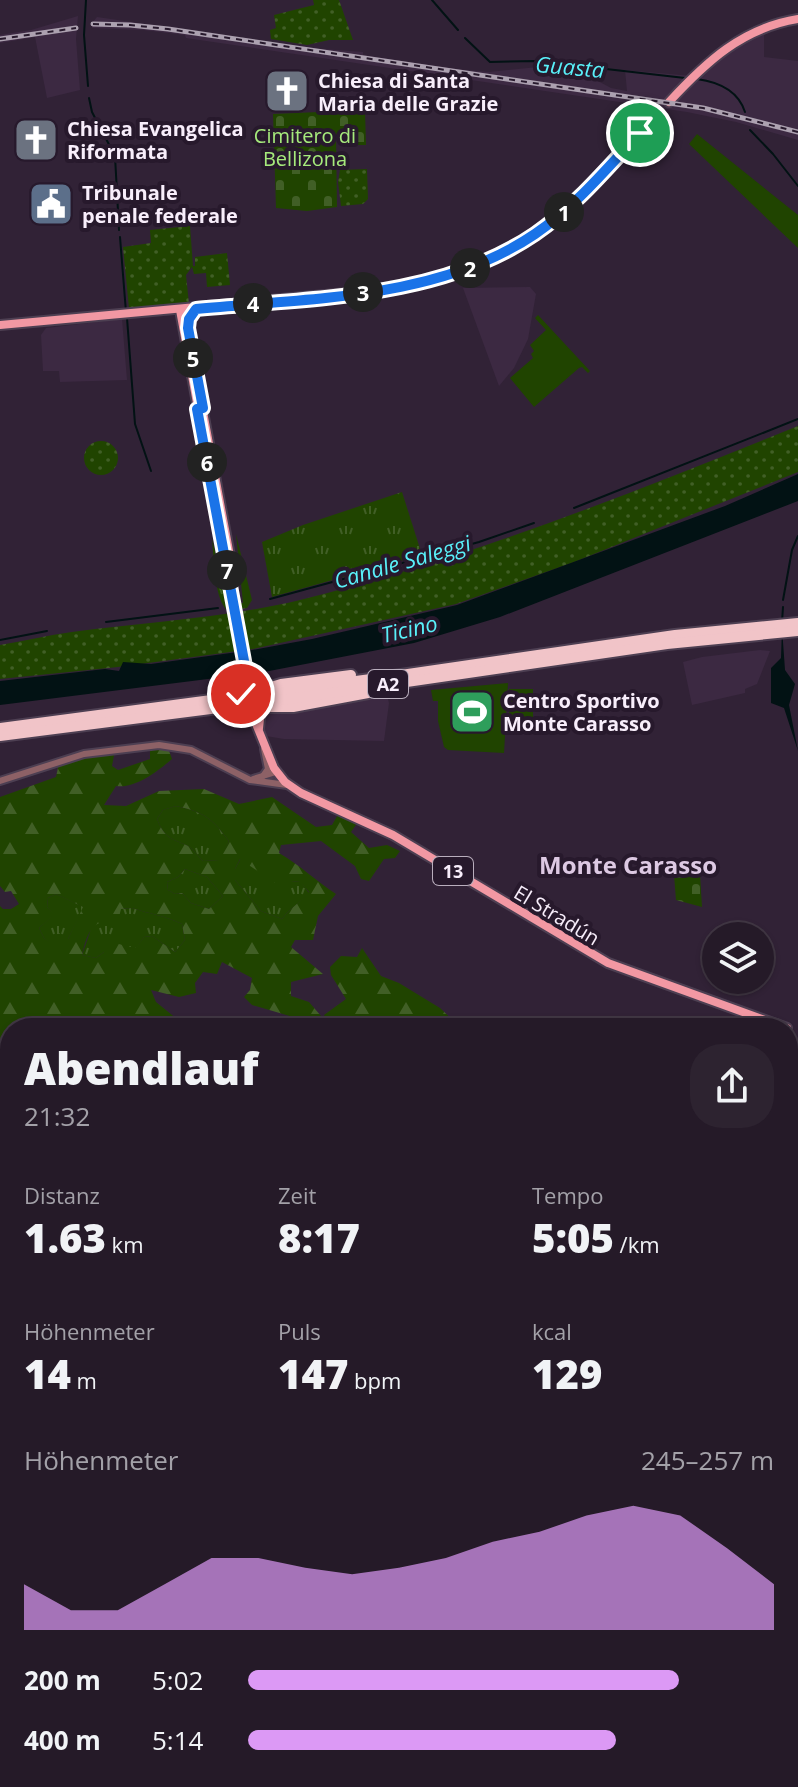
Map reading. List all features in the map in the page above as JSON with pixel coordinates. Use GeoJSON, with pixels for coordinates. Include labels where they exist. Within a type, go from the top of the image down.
{"type":"FeatureCollection","features":[{"type":"Feature","properties":{"kind":"highway","name":"A2"},"geometry":{"type":"LineString","coordinates":[[633,640],[644,635],[756,620]]}},
{"type":"Feature","properties":{"kind":"highway","name":"A2"},"geometry":{"type":"LineString","coordinates":[[0,728],[401,675],[633,640],[797,627]]}},
{"type":"Feature","properties":{"kind":"highway","name":"A2"},"geometry":{"type":"LineString","coordinates":[[0,736],[289,699],[776,629]]}},
{"type":"Feature","properties":{"kind":"highway"},"geometry":{"type":"LineString","coordinates":[[259,688],[349,675],[401,675]]}},
{"type":"Feature","properties":{"kind":"highway"},"geometry":{"type":"LineString","coordinates":[[262,710],[347,698],[421,679]]}},
{"type":"Feature","properties":{"kind":"main road"},"geometry":{"type":"LineString","coordinates":[[669,102],[715,55],[737,40],[764,27],[798,19]]}},
{"type":"Feature","properties":{"kind":"main road"},"geometry":{"type":"LineString","coordinates":[[0,325],[395,288],[448,276],[486,262],[534,235],[569,207],[659,112]]}},
{"type":"Feature","properties":{"kind":"main road"},"geometry":{"type":"LineString","coordinates":[[188,328],[189,319],[196,309]]}},
{"type":"Feature","properties":{"kind":"main road"},"geometry":{"type":"LineString","coordinates":[[182,310],[188,328],[200,408]]}},
{"type":"Feature","properties":{"kind":"main road"},"geometry":{"type":"LineString","coordinates":[[182,310],[251,676],[266,698],[262,710],[248,712],[240,702],[247,677],[236,600]]}},
{"type":"Feature","properties":{"kind":"main road"},"geometry":{"type":"LineString","coordinates":[[244,691],[250,687],[259,688]]}},
{"type":"Feature","properties":{"kind":"main road","name":"13"},"geometry":{"type":"LineString","coordinates":[[260,732],[262,710]]}},
{"type":"Feature","properties":{"kind":"main road","name":"13"},"geometry":{"type":"LineString","coordinates":[[248,712],[253,716],[277,773],[289,785]]}},
{"type":"Feature","properties":{"kind":"main road","name":"El Stradún"},"geometry":{"type":"LineString","coordinates":[[289,785],[393,835],[608,963],[760,1018]]}},
{"type":"Feature","properties":{"kind":"street"},"geometry":{"type":"LineString","coordinates":[[263,744],[268,769],[263,779]]}},
{"type":"Feature","properties":{"kind":"street"},"geometry":{"type":"LineString","coordinates":[[0,781],[93,752],[150,745],[172,746],[198,753],[243,778],[289,785]]}},
{"type":"Feature","properties":{"kind":"street"},"geometry":{"type":"LineString","coordinates":[[263,779],[277,773]]}},
{"type":"Feature","properties":{"kind":"shaded area"},"geometry":{"type":"Polygon","coordinates":[[[78,16],[76,39],[80,90],[47,98],[35,37],[0,43],[0,35],[31,30],[78,16]]]}},
{"type":"Feature","properties":{"kind":"shaded area"},"geometry":{"type":"Polygon","coordinates":[[[97,17],[309,48],[363,52],[363,55],[454,69],[489,72],[538,67],[570,70],[571,77],[596,80],[611,88],[627,91],[625,70],[692,76],[764,27],[764,57],[798,61],[798,140],[687,112],[186,38],[185,35],[92,28],[97,17]]]}},
{"type":"Feature","properties":{"kind":"shaded area"},"geometry":{"type":"Polygon","coordinates":[[[530,287],[536,294],[528,339],[514,368],[499,386],[463,288],[530,287]]]}},
{"type":"Feature","properties":{"kind":"shaded area"},"geometry":{"type":"Polygon","coordinates":[[[122,319],[127,380],[60,382],[59,371],[43,371],[41,335],[46,328],[122,319]]]}},
{"type":"Feature","properties":{"kind":"shaded area"},"geometry":{"type":"Polygon","coordinates":[[[770,651],[757,684],[745,689],[745,693],[692,705],[683,662],[770,651]]]}},
{"type":"Feature","properties":{"kind":"shaded area"},"geometry":{"type":"Polygon","coordinates":[[[386,692],[389,703],[384,741],[266,736],[262,719],[268,711],[386,692]]]}},
{"type":"Feature","properties":{"kind":"green space"},"geometry":{"type":"Polygon","coordinates":[[[313,0],[339,0],[353,40],[329,40],[307,45],[271,39],[270,30],[276,28],[274,15],[314,5],[313,0]]]}},
{"type":"Feature","properties":{"kind":"green space","name":"Cimitero di Bellizona"},"geometry":{"type":"Polygon","coordinates":[[[365,110],[366,145],[353,145],[351,137],[336,137],[337,207],[307,211],[276,208],[273,114],[365,110]]]}},
{"type":"Feature","properties":{"kind":"green space"},"geometry":{"type":"Polygon","coordinates":[[[697,134],[798,215],[798,248],[689,144],[697,134]]]}},
{"type":"Feature","properties":{"kind":"green space"},"geometry":{"type":"Polygon","coordinates":[[[367,169],[368,199],[363,204],[341,206],[340,170],[367,169]]]}},
{"type":"Feature","properties":{"kind":"green space"},"geometry":{"type":"Polygon","coordinates":[[[190,226],[193,266],[195,257],[227,253],[230,285],[207,287],[206,273],[194,274],[192,267],[186,275],[189,304],[129,308],[123,247],[151,243],[150,230],[190,226]]]}},
{"type":"Feature","properties":{"kind":"green space"},"geometry":{"type":"Polygon","coordinates":[[[538,315],[590,371],[588,373],[579,368],[534,407],[510,378],[533,358],[531,354],[534,351],[530,345],[546,330],[535,318],[538,315]]]}},
{"type":"Feature","properties":{"kind":"green space"},"geometry":{"type":"Polygon","coordinates":[[[798,426],[798,472],[574,562],[456,604],[253,649],[0,679],[0,645],[72,632],[243,611],[364,583],[552,522],[798,426]]]}},
{"type":"Feature","properties":{"kind":"green space"},"geometry":{"type":"Polygon","coordinates":[[[101,441],[113,446],[118,458],[113,470],[101,475],[89,470],[84,458],[89,446],[101,441]]]}},
{"type":"Feature","properties":{"kind":"green space"},"geometry":{"type":"Polygon","coordinates":[[[402,492],[422,555],[272,597],[262,542],[402,492]]]}},
{"type":"Feature","properties":{"kind":"green space"},"geometry":{"type":"Polygon","coordinates":[[[236,534],[252,600],[247,608],[228,611],[217,588],[212,539],[228,604],[243,603],[236,534]]]}},
{"type":"Feature","properties":{"kind":"green space","name":"Centro Sportivo Monte Carasso"},"geometry":{"type":"Polygon","coordinates":[[[508,683],[504,753],[448,750],[444,747],[438,721],[438,701],[433,701],[431,690],[508,683]]]}},
{"type":"Feature","properties":{"kind":"green space"},"geometry":{"type":"Polygon","coordinates":[[[509,689],[533,689],[533,725],[509,724],[509,689]]]}},
{"type":"Feature","properties":{"kind":"green space"},"geometry":{"type":"Polygon","coordinates":[[[168,748],[172,759],[138,782],[116,786],[104,805],[126,806],[159,791],[204,789],[239,804],[272,797],[316,827],[332,825],[340,811],[360,819],[351,832],[369,848],[387,845],[400,851],[395,858],[384,859],[369,881],[361,879],[355,866],[321,841],[281,845],[279,853],[336,894],[318,916],[313,940],[295,940],[291,947],[323,974],[291,982],[291,996],[309,1002],[321,1016],[297,1018],[252,1005],[244,997],[250,990],[252,978],[222,962],[217,974],[203,972],[195,983],[196,993],[179,997],[151,990],[156,1002],[176,1018],[0,1018],[0,906],[11,909],[19,904],[11,891],[5,892],[0,886],[0,797],[56,777],[59,763],[115,750],[112,766],[118,770],[150,759],[150,749],[168,748]],[[176,806],[163,810],[157,819],[166,834],[190,847],[203,861],[219,860],[229,841],[212,821],[176,806]],[[240,859],[235,869],[235,880],[261,911],[282,919],[309,892],[300,882],[278,885],[240,859]],[[185,869],[167,882],[168,890],[175,894],[182,893],[191,903],[209,909],[223,896],[207,877],[185,869]],[[56,894],[48,898],[47,907],[55,914],[39,928],[50,942],[59,933],[68,939],[83,907],[56,894]],[[132,908],[121,909],[118,921],[109,920],[92,928],[82,955],[96,958],[110,942],[136,948],[144,937],[152,936],[175,952],[185,940],[182,924],[132,908]]]}},
{"type":"Feature","properties":{"kind":"green space"},"geometry":{"type":"Polygon","coordinates":[[[176,806],[207,817],[223,833],[229,841],[220,860],[203,861],[190,847],[163,831],[157,819],[163,810],[176,806]]]}},
{"type":"Feature","properties":{"kind":"green space"},"geometry":{"type":"Polygon","coordinates":[[[241,858],[291,881],[301,882],[309,893],[282,919],[261,911],[235,880],[235,869],[241,858]]]}},
{"type":"Feature","properties":{"kind":"green space"},"geometry":{"type":"Polygon","coordinates":[[[185,869],[207,877],[223,896],[209,909],[191,903],[182,893],[175,894],[168,890],[167,882],[185,869]]]}},
{"type":"Feature","properties":{"kind":"green space"},"geometry":{"type":"Polygon","coordinates":[[[689,869],[700,874],[702,907],[676,900],[674,875],[689,869]]]}},
{"type":"Feature","properties":{"kind":"green space"},"geometry":{"type":"Polygon","coordinates":[[[56,894],[84,907],[68,939],[50,943],[39,928],[54,914],[47,907],[48,898],[56,894]]]}},
{"type":"Feature","properties":{"kind":"green space"},"geometry":{"type":"Polygon","coordinates":[[[132,908],[182,924],[185,940],[175,952],[152,936],[144,937],[136,949],[104,952],[96,958],[82,955],[92,926],[121,909],[132,908]]]}},
{"type":"Feature","properties":{"kind":"green space"},"geometry":{"type":"Polygon","coordinates":[[[362,948],[381,976],[399,983],[450,1018],[326,1018],[324,1015],[346,999],[331,975],[330,967],[341,956],[357,957],[362,948]]]}},
{"type":"Feature","properties":{"kind":"water","name":"Ticino"},"geometry":{"type":"Polygon","coordinates":[[[798,474],[798,501],[500,617],[414,643],[264,672],[0,705],[0,681],[105,669],[119,671],[123,662],[151,664],[252,650],[457,605],[725,506],[798,474]]]}},
{"type":"Feature","properties":{"kind":"water"},"geometry":{"type":"Polygon","coordinates":[[[782,628],[785,670],[795,684],[789,705],[798,751],[784,708],[771,703],[771,668],[781,658],[782,628]]]}},
{"type":"Feature","properties":{"kind":"waterway"},"geometry":{"type":"LineString","coordinates":[[86,0],[84,35],[88,86]]}},
{"type":"Feature","properties":{"kind":"waterway","name":"Guasta"},"geometry":{"type":"LineString","coordinates":[[432,0],[458,30]]}},
{"type":"Feature","properties":{"kind":"waterway","name":"Guasta"},"geometry":{"type":"LineString","coordinates":[[465,38],[490,62],[536,61],[685,78]]}},
{"type":"Feature","properties":{"kind":"waterway"},"geometry":{"type":"LineString","coordinates":[[697,79],[727,88],[738,98],[745,112]]}},
{"type":"Feature","properties":{"kind":"waterway"},"geometry":{"type":"LineString","coordinates":[[89,98],[92,112],[115,156],[119,230]]}},
{"type":"Feature","properties":{"kind":"waterway","name":"Guasta"},"geometry":{"type":"LineString","coordinates":[[750,130],[798,186]]}},
{"type":"Feature","properties":{"kind":"waterway"},"geometry":{"type":"LineString","coordinates":[[120,237],[126,312]]}},
{"type":"Feature","properties":{"kind":"waterway"},"geometry":{"type":"LineString","coordinates":[[127,318],[135,424],[151,471]]}},
{"type":"Feature","properties":{"kind":"waterway","name":"Canale Saleggi"},"geometry":{"type":"LineString","coordinates":[[574,508],[798,419]]}},
{"type":"Feature","properties":{"kind":"waterway","name":"Canale Saleggi"},"geometry":{"type":"LineString","coordinates":[[270,599],[479,542],[534,523]]}},
{"type":"Feature","properties":{"kind":"waterway"},"geometry":{"type":"LineString","coordinates":[[783,600],[792,550],[798,536]]}},
{"type":"Feature","properties":{"kind":"waterway"},"geometry":{"type":"LineString","coordinates":[[782,622],[783,607]]}},
{"type":"Feature","properties":{"kind":"waterway","name":"Canale Saleggi"},"geometry":{"type":"LineString","coordinates":[[106,622],[218,608]]}},
{"type":"Feature","properties":{"kind":"waterway","name":"Canale Saleggi"},"geometry":{"type":"LineString","coordinates":[[0,640],[47,631]]}},
{"type":"Feature","properties":{"kind":"railway"},"geometry":{"type":"LineString","coordinates":[[93,24],[168,29],[703,108],[798,132]]}},
{"type":"Feature","properties":{"kind":"railway"},"geometry":{"type":"LineString","coordinates":[[0,39],[76,28]]}},
{"type":"Feature","properties":{"kind":"place","name":"Chiesa di Santa Maria delle Grazie"},"geometry":{"type":"Point","coordinates":[287,91]}},
{"type":"Feature","properties":{"kind":"place","name":"Chiesa Evangelica Riformata"},"geometry":{"type":"Point","coordinates":[36,140]}},
{"type":"Feature","properties":{"kind":"place","name":"Tribunale penale federale"},"geometry":{"type":"Point","coordinates":[51,204]}},
{"type":"Feature","properties":{"kind":"place","name":"Centro Sportivo Monte Carasso"},"geometry":{"type":"Point","coordinates":[472,712]}},
{"type":"Feature","properties":{"kind":"district","name":"Monte Carasso"},"geometry":{"type":"Point","coordinates":[628,864]}},
{"type":"Feature","properties":{"kind":"route"},"geometry":{"type":"LineString","coordinates":[[241,694],[247,686],[247,677],[197,409],[203,408],[188,328],[190,316],[196,309],[391,289],[464,271],[509,250],[560,215],[640,133]]}}]}
